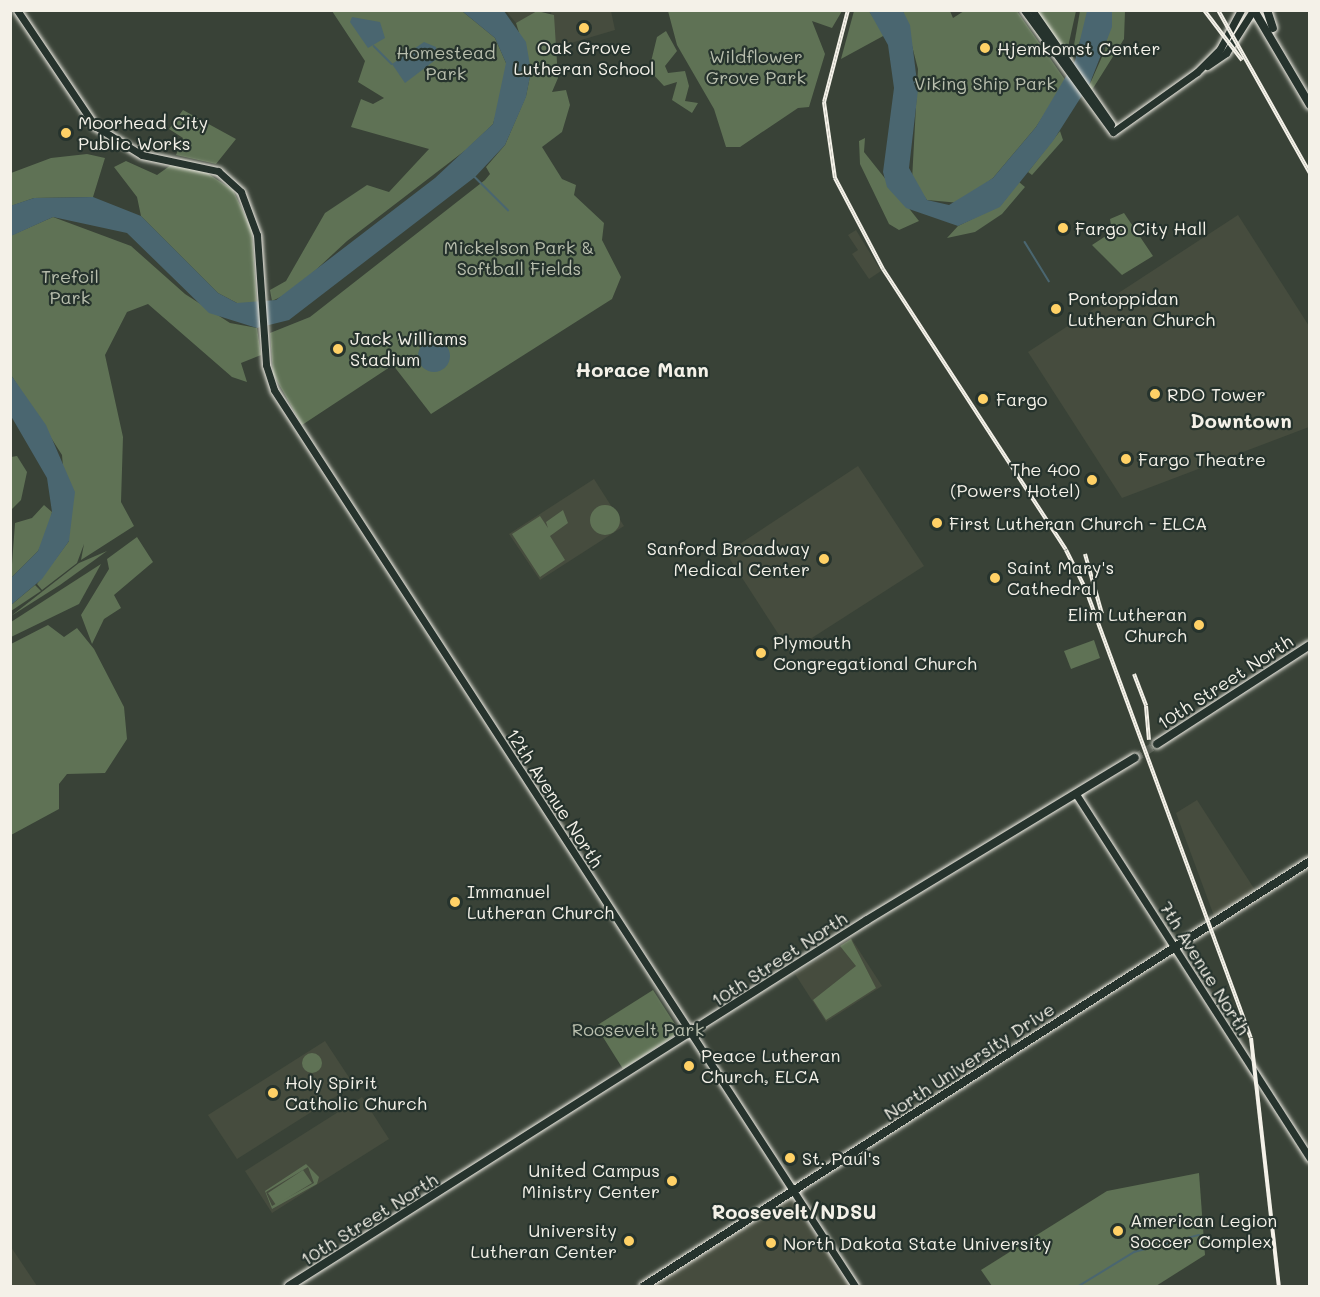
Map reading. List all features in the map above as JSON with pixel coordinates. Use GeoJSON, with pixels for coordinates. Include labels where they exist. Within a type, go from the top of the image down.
{"type":"FeatureCollection","features":[{"type":"Feature","properties":{"kind":"main road","name":"12th Avenue North"},"geometry":{"type":"LineString","coordinates":[[16,10],[95,126],[142,155],[198,164],[233,183],[253,216],[260,270],[266,356],[278,396],[855,1287]]}},
{"type":"Feature","properties":{"kind":"main road"},"geometry":{"type":"LineString","coordinates":[[1024,10],[1113,132],[1226,53],[1254,11],[1310,105]]}},
{"type":"Feature","properties":{"kind":"main road"},"geometry":{"type":"LineString","coordinates":[[1032,10],[1040,29]]}},
{"type":"Feature","properties":{"kind":"main road"},"geometry":{"type":"LineString","coordinates":[[1197,72],[1220,49],[1241,10]]}},
{"type":"Feature","properties":{"kind":"main road"},"geometry":{"type":"LineString","coordinates":[[1267,10],[1305,97]]}},
{"type":"Feature","properties":{"kind":"main road","name":"10th Street North"},"geometry":{"type":"LineString","coordinates":[[1157,744],[1310,645]]}},
{"type":"Feature","properties":{"kind":"main road","name":"10th Street North"},"geometry":{"type":"LineString","coordinates":[[290,1287],[690,1034],[1135,758]]}},
{"type":"Feature","properties":{"kind":"main road","name":"7th Avenue North"},"geometry":{"type":"LineString","coordinates":[[1076,794],[1310,1158]]}},
{"type":"Feature","properties":{"kind":"main road","name":"North University Drive"},"geometry":{"type":"LineString","coordinates":[[644,1287],[1310,861]]}},
{"type":"Feature","properties":{"kind":"shaded area","name":"Oak Grove Lutheran School"},"geometry":{"type":"Polygon","coordinates":[[[506,11],[546,11],[516,23],[506,11]]]}},
{"type":"Feature","properties":{"kind":"shaded area","name":"Oak Grove Lutheran School"},"geometry":{"type":"Polygon","coordinates":[[[551,11],[611,11],[615,30],[554,48],[551,11]]]}},
{"type":"Feature","properties":{"kind":"shaded area"},"geometry":{"type":"Polygon","coordinates":[[[1238,215],[1309,326],[1309,427],[1122,498],[1028,352],[1238,215]]]}},
{"type":"Feature","properties":{"kind":"shaded area"},"geometry":{"type":"Polygon","coordinates":[[[856,230],[881,271],[869,279],[852,254],[858,250],[848,235],[856,230]]]}},
{"type":"Feature","properties":{"kind":"shaded area","name":"Sanford Broadway Medical Center"},"geometry":{"type":"Polygon","coordinates":[[[858,466],[924,566],[790,652],[726,553],[858,466]]]}},
{"type":"Feature","properties":{"kind":"shaded area"},"geometry":{"type":"Polygon","coordinates":[[[594,479],[624,526],[540,580],[509,534],[594,479]]]}},
{"type":"Feature","properties":{"kind":"shaded area"},"geometry":{"type":"Polygon","coordinates":[[[1197,800],[1255,890],[1214,916],[1176,813],[1197,800]]]}},
{"type":"Feature","properties":{"kind":"shaded area"},"geometry":{"type":"Polygon","coordinates":[[[851,938],[882,986],[826,1022],[795,974],[851,938]]]}},
{"type":"Feature","properties":{"kind":"shaded area"},"geometry":{"type":"Polygon","coordinates":[[[325,1041],[354,1085],[237,1159],[208,1115],[325,1041]]]}},
{"type":"Feature","properties":{"kind":"shaded area"},"geometry":{"type":"Polygon","coordinates":[[[362,1097],[389,1139],[272,1213],[245,1171],[362,1097]]]}},
{"type":"Feature","properties":{"kind":"shaded area","name":"North Dakota State University"},"geometry":{"type":"Polygon","coordinates":[[[789,1198],[850,1286],[651,1286],[789,1198]]]}},
{"type":"Feature","properties":{"kind":"shaded area"},"geometry":{"type":"Polygon","coordinates":[[[11,1247],[37,1286],[11,1286],[11,1247]]]}},
{"type":"Feature","properties":{"kind":"green space","name":"Wildflower Grove Park"},"geometry":{"type":"Polygon","coordinates":[[[668,10],[842,11],[832,28],[812,21],[825,54],[809,107],[798,108],[740,147],[726,147],[714,109],[677,45],[668,10]]]}},
{"type":"Feature","properties":{"kind":"green space","name":"Homestead Park"},"geometry":{"type":"Polygon","coordinates":[[[332,11],[462,11],[495,38],[506,63],[506,81],[493,124],[467,149],[347,241],[293,291],[272,301],[270,290],[286,281],[325,213],[367,185],[389,192],[429,149],[351,127],[361,99],[373,104],[384,98],[358,82],[365,61],[332,11]]]}},
{"type":"Feature","properties":{"kind":"green space","name":"Mickelson Park & Softball Fields"},"geometry":{"type":"Polygon","coordinates":[[[537,11],[554,15],[558,78],[552,92],[566,90],[570,105],[562,132],[542,147],[562,179],[576,185],[574,195],[604,223],[602,240],[621,277],[612,299],[431,414],[393,365],[302,425],[273,374],[270,333],[310,317],[490,174],[486,167],[505,145],[526,96],[531,71],[516,23],[537,11]]]}},
{"type":"Feature","properties":{"kind":"green space"},"geometry":{"type":"Polygon","coordinates":[[[854,11],[869,11],[885,35],[841,59],[854,11]]]}},
{"type":"Feature","properties":{"kind":"green space","name":"Viking Ship Park"},"geometry":{"type":"Polygon","coordinates":[[[903,11],[950,11],[953,18],[964,11],[1017,11],[1066,81],[1036,127],[993,178],[960,203],[927,200],[912,180],[918,69],[903,11]]]}},
{"type":"Feature","properties":{"kind":"green space"},"geometry":{"type":"Polygon","coordinates":[[[1037,11],[1076,11],[1066,56],[1042,19],[1037,11]]]}},
{"type":"Feature","properties":{"kind":"green space"},"geometry":{"type":"Polygon","coordinates":[[[1080,11],[1087,11],[1087,25],[1071,62],[1080,11]]]}},
{"type":"Feature","properties":{"kind":"green space"},"geometry":{"type":"Polygon","coordinates":[[[1112,11],[1125,11],[1124,39],[1092,90],[1089,86],[1105,50],[1112,11]]]}},
{"type":"Feature","properties":{"kind":"green space"},"geometry":{"type":"Polygon","coordinates":[[[666,31],[677,51],[665,66],[668,73],[685,71],[689,86],[685,101],[698,103],[692,113],[672,100],[677,82],[664,86],[649,70],[657,37],[666,31]]]}},
{"type":"Feature","properties":{"kind":"green space"},"geometry":{"type":"Polygon","coordinates":[[[183,110],[236,139],[216,164],[176,155],[183,138],[169,129],[183,110]]]}},
{"type":"Feature","properties":{"kind":"green space"},"geometry":{"type":"Polygon","coordinates":[[[1060,131],[1063,140],[1032,175],[1028,172],[1060,131]]]}},
{"type":"Feature","properties":{"kind":"green space"},"geometry":{"type":"Polygon","coordinates":[[[865,138],[864,152],[919,221],[899,230],[889,224],[860,164],[859,141],[865,138]]]}},
{"type":"Feature","properties":{"kind":"green space"},"geometry":{"type":"Polygon","coordinates":[[[87,154],[105,158],[93,197],[34,198],[11,206],[11,173],[51,158],[87,154]]]}},
{"type":"Feature","properties":{"kind":"green space"},"geometry":{"type":"Polygon","coordinates":[[[126,161],[157,175],[171,165],[201,169],[233,190],[252,230],[257,304],[237,303],[218,293],[141,216],[137,197],[114,167],[126,161]]]}},
{"type":"Feature","properties":{"kind":"green space"},"geometry":{"type":"Polygon","coordinates":[[[1019,182],[1025,187],[1002,214],[975,232],[947,238],[958,226],[1001,205],[1019,182]]]}},
{"type":"Feature","properties":{"kind":"green space"},"geometry":{"type":"Polygon","coordinates":[[[1124,213],[1153,256],[1122,275],[1092,245],[1112,232],[1110,219],[1124,213]]]}},
{"type":"Feature","properties":{"kind":"green space","name":"Trefoil Park"},"geometry":{"type":"Polygon","coordinates":[[[53,217],[131,246],[185,294],[230,323],[257,328],[261,355],[241,363],[247,382],[232,377],[148,304],[127,312],[105,355],[123,437],[121,502],[134,526],[81,560],[84,544],[77,563],[42,590],[37,584],[69,541],[62,455],[11,375],[10,236],[53,217]]]}},
{"type":"Feature","properties":{"kind":"green space"},"geometry":{"type":"Polygon","coordinates":[[[17,456],[27,472],[21,500],[11,510],[11,457],[17,456]]]}},
{"type":"Feature","properties":{"kind":"green space"},"geometry":{"type":"Polygon","coordinates":[[[44,505],[52,512],[49,531],[38,551],[11,578],[15,523],[32,518],[44,505]]]}},
{"type":"Feature","properties":{"kind":"green space"},"geometry":{"type":"Polygon","coordinates":[[[605,505],[615,510],[620,520],[615,530],[605,535],[595,530],[590,520],[595,510],[605,505]]]}},
{"type":"Feature","properties":{"kind":"green space"},"geometry":{"type":"Polygon","coordinates":[[[563,510],[568,523],[550,536],[565,560],[540,577],[512,534],[540,516],[548,528],[546,522],[563,510]]]}},
{"type":"Feature","properties":{"kind":"green space"},"geometry":{"type":"Polygon","coordinates":[[[137,537],[153,562],[114,595],[121,608],[104,619],[92,644],[81,615],[109,569],[107,559],[137,537]]]}},
{"type":"Feature","properties":{"kind":"green space"},"geometry":{"type":"Polygon","coordinates":[[[107,551],[60,585],[11,616],[79,563],[107,551]]]}},
{"type":"Feature","properties":{"kind":"green space"},"geometry":{"type":"Polygon","coordinates":[[[101,564],[79,604],[11,637],[11,622],[101,564]]]}},
{"type":"Feature","properties":{"kind":"green space"},"geometry":{"type":"Polygon","coordinates":[[[35,585],[41,591],[11,611],[11,605],[35,585]]]}},
{"type":"Feature","properties":{"kind":"green space"},"geometry":{"type":"Polygon","coordinates":[[[48,625],[64,637],[77,628],[94,649],[124,707],[127,739],[105,773],[67,774],[59,784],[59,809],[11,835],[11,644],[48,625]]]}},
{"type":"Feature","properties":{"kind":"green space"},"geometry":{"type":"Polygon","coordinates":[[[1094,640],[1100,658],[1071,669],[1064,651],[1094,640]]]}},
{"type":"Feature","properties":{"kind":"green space"},"geometry":{"type":"Polygon","coordinates":[[[851,939],[876,988],[826,1020],[813,1000],[856,966],[840,946],[851,939]]]}},
{"type":"Feature","properties":{"kind":"green space","name":"Roosevelt Park"},"geometry":{"type":"Polygon","coordinates":[[[653,990],[680,1032],[623,1069],[596,1026],[653,990]]]}},
{"type":"Feature","properties":{"kind":"green space"},"geometry":{"type":"Polygon","coordinates":[[[312,1053],[319,1056],[322,1063],[319,1070],[312,1073],[305,1070],[302,1063],[305,1056],[312,1053]]]}},
{"type":"Feature","properties":{"kind":"green space"},"geometry":{"type":"Polygon","coordinates":[[[306,1164],[319,1177],[317,1184],[272,1209],[265,1191],[306,1164]],[[308,1167],[266,1192],[272,1206],[314,1183],[308,1167]]]}},
{"type":"Feature","properties":{"kind":"green space"},"geometry":{"type":"Polygon","coordinates":[[[303,1170],[312,1183],[276,1205],[268,1193],[303,1170]]]}},
{"type":"Feature","properties":{"kind":"green space","name":"American Legion Soccer Complex"},"geometry":{"type":"Polygon","coordinates":[[[1199,1173],[1205,1255],[1156,1286],[992,1286],[981,1270],[1107,1191],[1199,1173]]]}},
{"type":"Feature","properties":{"kind":"water"},"geometry":{"type":"Polygon","coordinates":[[[462,11],[504,11],[526,42],[531,71],[526,97],[505,145],[475,177],[289,320],[257,328],[209,313],[127,233],[53,217],[11,236],[10,206],[34,198],[93,197],[141,216],[218,293],[237,303],[276,300],[435,178],[493,124],[506,63],[495,38],[462,11]]]}},
{"type":"Feature","properties":{"kind":"water"},"geometry":{"type":"Polygon","coordinates":[[[869,11],[903,11],[910,25],[918,90],[909,168],[927,200],[949,205],[993,178],[1036,127],[1075,61],[1087,11],[1112,11],[1112,27],[1090,83],[1053,141],[1000,207],[958,226],[906,208],[887,187],[883,172],[894,88],[888,45],[869,11]]]}},
{"type":"Feature","properties":{"kind":"water"},"geometry":{"type":"Polygon","coordinates":[[[352,17],[380,22],[385,38],[368,48],[350,22],[352,17]]]}},
{"type":"Feature","properties":{"kind":"water"},"geometry":{"type":"Polygon","coordinates":[[[424,42],[436,47],[438,58],[405,83],[392,64],[424,42]]]}},
{"type":"Feature","properties":{"kind":"water"},"geometry":{"type":"Polygon","coordinates":[[[434,340],[445,345],[450,356],[445,367],[434,372],[423,367],[418,356],[423,345],[434,340]]]}},
{"type":"Feature","properties":{"kind":"water"},"geometry":{"type":"Polygon","coordinates":[[[11,375],[46,425],[75,492],[69,541],[42,579],[11,605],[11,578],[38,551],[52,512],[47,478],[11,416],[11,375]]]}},
{"type":"Feature","properties":{"kind":"waterway"},"geometry":{"type":"LineString","coordinates":[[374,46],[392,64]]}},
{"type":"Feature","properties":{"kind":"waterway"},"geometry":{"type":"LineString","coordinates":[[475,177],[508,210]]}},
{"type":"Feature","properties":{"kind":"waterway"},"geometry":{"type":"LineString","coordinates":[[1025,242],[1049,281]]}},
{"type":"Feature","properties":{"kind":"waterway"},"geometry":{"type":"LineString","coordinates":[[1079,1286],[1134,1252],[1199,1235]]}},
{"type":"Feature","properties":{"kind":"tunnel"},"geometry":{"type":"LineString","coordinates":[[1135,758],[1157,744]]}},
{"type":"Feature","properties":{"kind":"railway"},"geometry":{"type":"LineString","coordinates":[[848,10],[824,102],[835,178],[883,269],[1066,550],[1086,590],[1251,1038],[1279,1286]]}},
{"type":"Feature","properties":{"kind":"railway"},"geometry":{"type":"LineString","coordinates":[[1204,10],[1242,60]]}},
{"type":"Feature","properties":{"kind":"railway"},"geometry":{"type":"LineString","coordinates":[[1218,10],[1310,173]]}},
{"type":"Feature","properties":{"kind":"railway"},"geometry":{"type":"LineString","coordinates":[[1085,554],[1102,614]]}},
{"type":"Feature","properties":{"kind":"railway"},"geometry":{"type":"LineString","coordinates":[[1134,674],[1146,706],[1149,740]]}},
{"type":"Feature","properties":{"kind":"place","name":"Oak Grove Lutheran School"},"geometry":{"type":"Point","coordinates":[584,28]}},
{"type":"Feature","properties":{"kind":"place","name":"Hjemkomst Center"},"geometry":{"type":"Point","coordinates":[985,48]}},
{"type":"Feature","properties":{"kind":"place","name":"Moorhead City Public Works"},"geometry":{"type":"Point","coordinates":[66,133]}},
{"type":"Feature","properties":{"kind":"place","name":"Fargo City Hall"},"geometry":{"type":"Point","coordinates":[1063,228]}},
{"type":"Feature","properties":{"kind":"place","name":"Pontoppidan Lutheran Church"},"geometry":{"type":"Point","coordinates":[1056,309]}},
{"type":"Feature","properties":{"kind":"place","name":"Jack Williams Stadium"},"geometry":{"type":"Point","coordinates":[338,349]}},
{"type":"Feature","properties":{"kind":"place","name":"RDO Tower"},"geometry":{"type":"Point","coordinates":[1155,394]}},
{"type":"Feature","properties":{"kind":"place","name":"Fargo"},"geometry":{"type":"Point","coordinates":[983,399]}},
{"type":"Feature","properties":{"kind":"place","name":"Fargo Theatre"},"geometry":{"type":"Point","coordinates":[1126,459]}},
{"type":"Feature","properties":{"kind":"place","name":"The 400 (Powers Hotel)"},"geometry":{"type":"Point","coordinates":[1092,480]}},
{"type":"Feature","properties":{"kind":"place","name":"First Lutheran Church - ELCA"},"geometry":{"type":"Point","coordinates":[937,523]}},
{"type":"Feature","properties":{"kind":"place","name":"Sanford Broadway Medical Center"},"geometry":{"type":"Point","coordinates":[824,559]}},
{"type":"Feature","properties":{"kind":"place","name":"Saint Mary's Cathedral"},"geometry":{"type":"Point","coordinates":[995,578]}},
{"type":"Feature","properties":{"kind":"place","name":"Elim Lutheran Church"},"geometry":{"type":"Point","coordinates":[1199,625]}},
{"type":"Feature","properties":{"kind":"place","name":"Plymouth Congregational Church"},"geometry":{"type":"Point","coordinates":[761,653]}},
{"type":"Feature","properties":{"kind":"place","name":"Immanuel Lutheran Church"},"geometry":{"type":"Point","coordinates":[455,902]}},
{"type":"Feature","properties":{"kind":"place","name":"Peace Lutheran Church, ELCA"},"geometry":{"type":"Point","coordinates":[689,1066]}},
{"type":"Feature","properties":{"kind":"place","name":"Holy Spirit Catholic Church"},"geometry":{"type":"Point","coordinates":[273,1093]}},
{"type":"Feature","properties":{"kind":"place","name":"St. Paul's"},"geometry":{"type":"Point","coordinates":[790,1158]}},
{"type":"Feature","properties":{"kind":"place","name":"United Campus Ministry Center"},"geometry":{"type":"Point","coordinates":[672,1181]}},
{"type":"Feature","properties":{"kind":"place","name":"American Legion Soccer Complex"},"geometry":{"type":"Point","coordinates":[1118,1231]}},
{"type":"Feature","properties":{"kind":"place","name":"University Lutheran Center"},"geometry":{"type":"Point","coordinates":[629,1241]}},
{"type":"Feature","properties":{"kind":"place","name":"North Dakota State University"},"geometry":{"type":"Point","coordinates":[771,1243]}},
{"type":"Feature","properties":{"kind":"district","name":"Horace Mann"},"geometry":{"type":"Point","coordinates":[642,369]}},
{"type":"Feature","properties":{"kind":"district","name":"Downtown"},"geometry":{"type":"Point","coordinates":[1241,420]}},
{"type":"Feature","properties":{"kind":"district","name":"Roosevelt/NDSU"},"geometry":{"type":"Point","coordinates":[794,1211]}}]}
